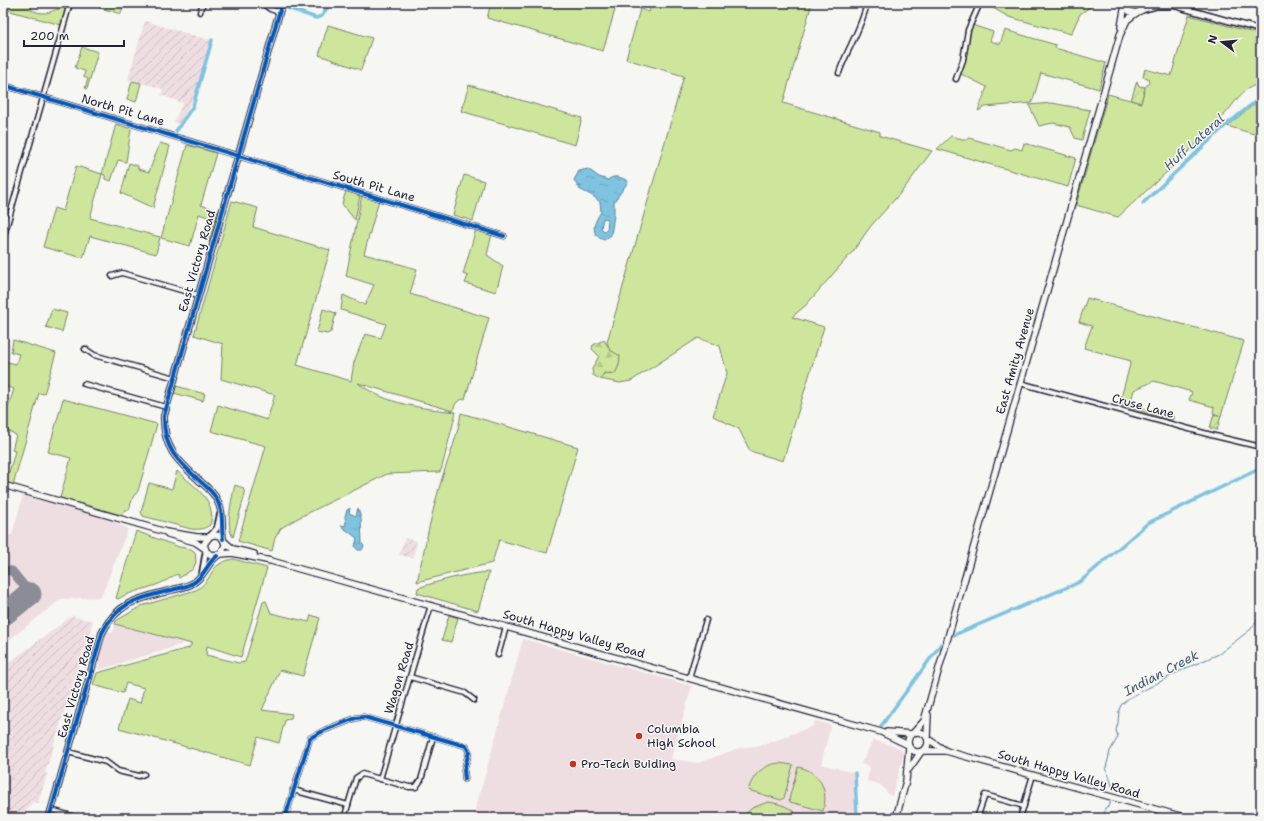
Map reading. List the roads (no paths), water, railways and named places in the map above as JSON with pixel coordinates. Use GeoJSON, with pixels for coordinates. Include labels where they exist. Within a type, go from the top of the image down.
{"type":"FeatureCollection","features":[{"type":"Feature","properties":{"kind":"main road"},"geometry":{"type":"LineString","coordinates":[[1125,4],[1129,11],[1136,13],[1142,10],[1146,3]]}},
{"type":"Feature","properties":{"kind":"main road","name":"East Amity Avenue"},"geometry":{"type":"LineString","coordinates":[[913,733],[924,721],[1120,35],[1125,4]]}},
{"type":"Feature","properties":{"kind":"main road","name":"East Amity Avenue"},"geometry":{"type":"LineString","coordinates":[[1120,35],[1127,20],[1136,13]]}},
{"type":"Feature","properties":{"kind":"main road"},"geometry":{"type":"LineString","coordinates":[[3,485],[166,532],[197,537],[217,535],[233,549],[262,558]]}},
{"type":"Feature","properties":{"kind":"main road"},"geometry":{"type":"LineString","coordinates":[[166,532],[175,537],[195,542],[211,555],[232,553],[262,558]]}},
{"type":"Feature","properties":{"kind":"main road"},"geometry":{"type":"LineString","coordinates":[[205,549],[205,541],[210,536]]}},
{"type":"Feature","properties":{"kind":"main road"},"geometry":{"type":"LineString","coordinates":[[219,555],[225,549],[224,540]]}},
{"type":"Feature","properties":{"kind":"main road","name":"South Happy Valley Road"},"geometry":{"type":"LineString","coordinates":[[262,558],[881,732],[909,746]]}},
{"type":"Feature","properties":{"kind":"main road","name":"East Amity Avenue"},"geometry":{"type":"LineString","coordinates":[[928,738],[926,728],[932,693]]}},
{"type":"Feature","properties":{"kind":"main road","name":"South Happy Valley Road"},"geometry":{"type":"LineString","coordinates":[[881,732],[913,733]]}},
{"type":"Feature","properties":{"kind":"main road"},"geometry":{"type":"LineString","coordinates":[[896,818],[908,771],[908,738],[913,733],[920,732],[928,738],[928,745],[908,771]]}},
{"type":"Feature","properties":{"kind":"main road","name":"South Happy Valley Road"},"geometry":{"type":"LineString","coordinates":[[928,738],[946,751]]}},
{"type":"Feature","properties":{"kind":"main road"},"geometry":{"type":"LineString","coordinates":[[909,746],[914,751],[922,752]]}},
{"type":"Feature","properties":{"kind":"main road","name":"South Happy Valley Road"},"geometry":{"type":"LineString","coordinates":[[922,752],[946,751],[1187,818]]}},
{"type":"Feature","properties":{"kind":"street"},"geometry":{"type":"LineString","coordinates":[[3,239],[70,3]]}},
{"type":"Feature","properties":{"kind":"street"},"geometry":{"type":"LineString","coordinates":[[200,12],[203,3]]}},
{"type":"Feature","properties":{"kind":"street"},"geometry":{"type":"LineString","coordinates":[[262,3],[270,9],[279,12]]}},
{"type":"Feature","properties":{"kind":"street","name":"East Victory Road"},"geometry":{"type":"LineString","coordinates":[[224,540],[221,509],[214,495],[179,462],[170,449],[164,432],[166,408],[282,3]]}},
{"type":"Feature","properties":{"kind":"street"},"geometry":{"type":"LineString","coordinates":[[839,73],[846,54],[862,21],[868,3]]}},
{"type":"Feature","properties":{"kind":"street"},"geometry":{"type":"LineString","coordinates":[[956,79],[963,60],[968,30],[980,3]]}},
{"type":"Feature","properties":{"kind":"street"},"geometry":{"type":"LineString","coordinates":[[1165,3],[1261,30]]}},
{"type":"Feature","properties":{"kind":"street"},"geometry":{"type":"LineString","coordinates":[[1142,10],[1157,6],[1174,6]]}},
{"type":"Feature","properties":{"kind":"street","name":"North Pit Lane"},"geometry":{"type":"LineString","coordinates":[[3,85],[238,156]]}},
{"type":"Feature","properties":{"kind":"street","name":"South Pit Lane"},"geometry":{"type":"LineString","coordinates":[[238,156],[504,236]]}},
{"type":"Feature","properties":{"kind":"street"},"geometry":{"type":"LineString","coordinates":[[112,276],[122,273],[198,294]]}},
{"type":"Feature","properties":{"kind":"street"},"geometry":{"type":"LineString","coordinates":[[86,349],[94,356],[175,378]]}},
{"type":"Feature","properties":{"kind":"street","name":"Cruse Lane"},"geometry":{"type":"LineString","coordinates":[[1020,383],[1215,436],[1261,446]]}},
{"type":"Feature","properties":{"kind":"street"},"geometry":{"type":"LineString","coordinates":[[84,384],[166,408]]}},
{"type":"Feature","properties":{"kind":"street"},"geometry":{"type":"LineString","coordinates":[[210,536],[217,528],[221,509]]}},
{"type":"Feature","properties":{"kind":"street"},"geometry":{"type":"LineString","coordinates":[[202,574],[205,549]]}},
{"type":"Feature","properties":{"kind":"street","name":"East Victory Road"},"geometry":{"type":"LineString","coordinates":[[49,818],[102,633],[110,619],[124,606],[136,600],[194,583],[210,562],[219,555]]}},
{"type":"Feature","properties":{"kind":"street","name":"Wagon Road"},"geometry":{"type":"LineString","coordinates":[[380,779],[431,605]]}},
{"type":"Feature","properties":{"kind":"street"},"geometry":{"type":"LineString","coordinates":[[688,678],[706,620]]}},
{"type":"Feature","properties":{"kind":"street"},"geometry":{"type":"LineString","coordinates":[[498,655],[506,626]]}},
{"type":"Feature","properties":{"kind":"street"},"geometry":{"type":"LineString","coordinates":[[410,677],[465,693],[474,700]]}},
{"type":"Feature","properties":{"kind":"street"},"geometry":{"type":"LineString","coordinates":[[285,818],[308,742],[314,735],[359,717],[462,745],[468,749],[464,770],[465,778]]}},
{"type":"Feature","properties":{"kind":"street"},"geometry":{"type":"LineString","coordinates":[[346,812],[358,776],[365,775],[409,787],[416,787],[421,780],[433,737]]}},
{"type":"Feature","properties":{"kind":"street"},"geometry":{"type":"LineString","coordinates":[[68,752],[106,762],[118,771],[139,776],[144,774]]}},
{"type":"Feature","properties":{"kind":"street"},"geometry":{"type":"LineString","coordinates":[[1020,818],[1033,775]]}},
{"type":"Feature","properties":{"kind":"street"},"geometry":{"type":"LineString","coordinates":[[293,790],[348,805]]}},
{"type":"Feature","properties":{"kind":"street"},"geometry":{"type":"LineString","coordinates":[[977,818],[985,795],[1024,806]]}},
{"type":"Feature","properties":{"kind":"street"},"geometry":{"type":"LineString","coordinates":[[51,810],[79,818]]}},
{"type":"Feature","properties":{"kind":"water"},"geometry":{"type":"Polygon","coordinates":[[[588,169],[599,177],[608,180],[613,177],[618,177],[627,180],[628,182],[614,202],[611,235],[604,240],[596,235],[594,228],[596,220],[601,212],[600,202],[593,196],[579,189],[581,186],[578,187],[574,180],[579,171],[588,169]],[[603,218],[601,228],[604,231],[607,229],[608,219],[603,218]]]}},
{"type":"Feature","properties":{"kind":"water"},"geometry":{"type":"Polygon","coordinates":[[[350,508],[349,513],[356,516],[358,508],[361,518],[362,544],[364,546],[362,550],[358,550],[355,547],[357,538],[341,526],[346,525],[345,516],[347,510],[350,508]]]}},
{"type":"Feature","properties":{"kind":"waterway"},"geometry":{"type":"LineString","coordinates":[[285,7],[316,18],[322,16],[330,3]]}},
{"type":"Feature","properties":{"kind":"waterway"},"geometry":{"type":"LineString","coordinates":[[176,131],[193,106],[212,40]]}},
{"type":"Feature","properties":{"kind":"waterway","name":"Huff Lateral"},"geometry":{"type":"LineString","coordinates":[[1143,203],[1226,125],[1261,97]]}},
{"type":"Feature","properties":{"kind":"waterway"},"geometry":{"type":"LineString","coordinates":[[1071,586],[1081,581],[1148,523],[1261,468]]}},
{"type":"Feature","properties":{"kind":"waterway"},"geometry":{"type":"LineString","coordinates":[[954,635],[1068,587]]}},
{"type":"Feature","properties":{"kind":"waterway","name":"Indian Creek"},"geometry":{"type":"LineString","coordinates":[[1114,791],[1106,768],[1110,751],[1118,737],[1116,730],[1121,705],[1129,698],[1184,669],[1219,654],[1251,629],[1261,615]]}},
{"type":"Feature","properties":{"kind":"waterway"},"geometry":{"type":"LineString","coordinates":[[881,726],[941,644]]}},
{"type":"Feature","properties":{"kind":"waterway"},"geometry":{"type":"LineString","coordinates":[[855,773],[857,818]]}},
{"type":"Feature","properties":{"kind":"waterway","name":"Indian Creek"},"geometry":{"type":"LineString","coordinates":[[1100,818],[1104,816],[1105,808],[1110,805],[1110,801]]}},
{"type":"Feature","properties":{"kind":"place","name":"Columbia High School"},"geometry":{"type":"Point","coordinates":[639,736]}},
{"type":"Feature","properties":{"kind":"place","name":"Pro-Tech Buiding"},"geometry":{"type":"Point","coordinates":[573,764]}}]}
